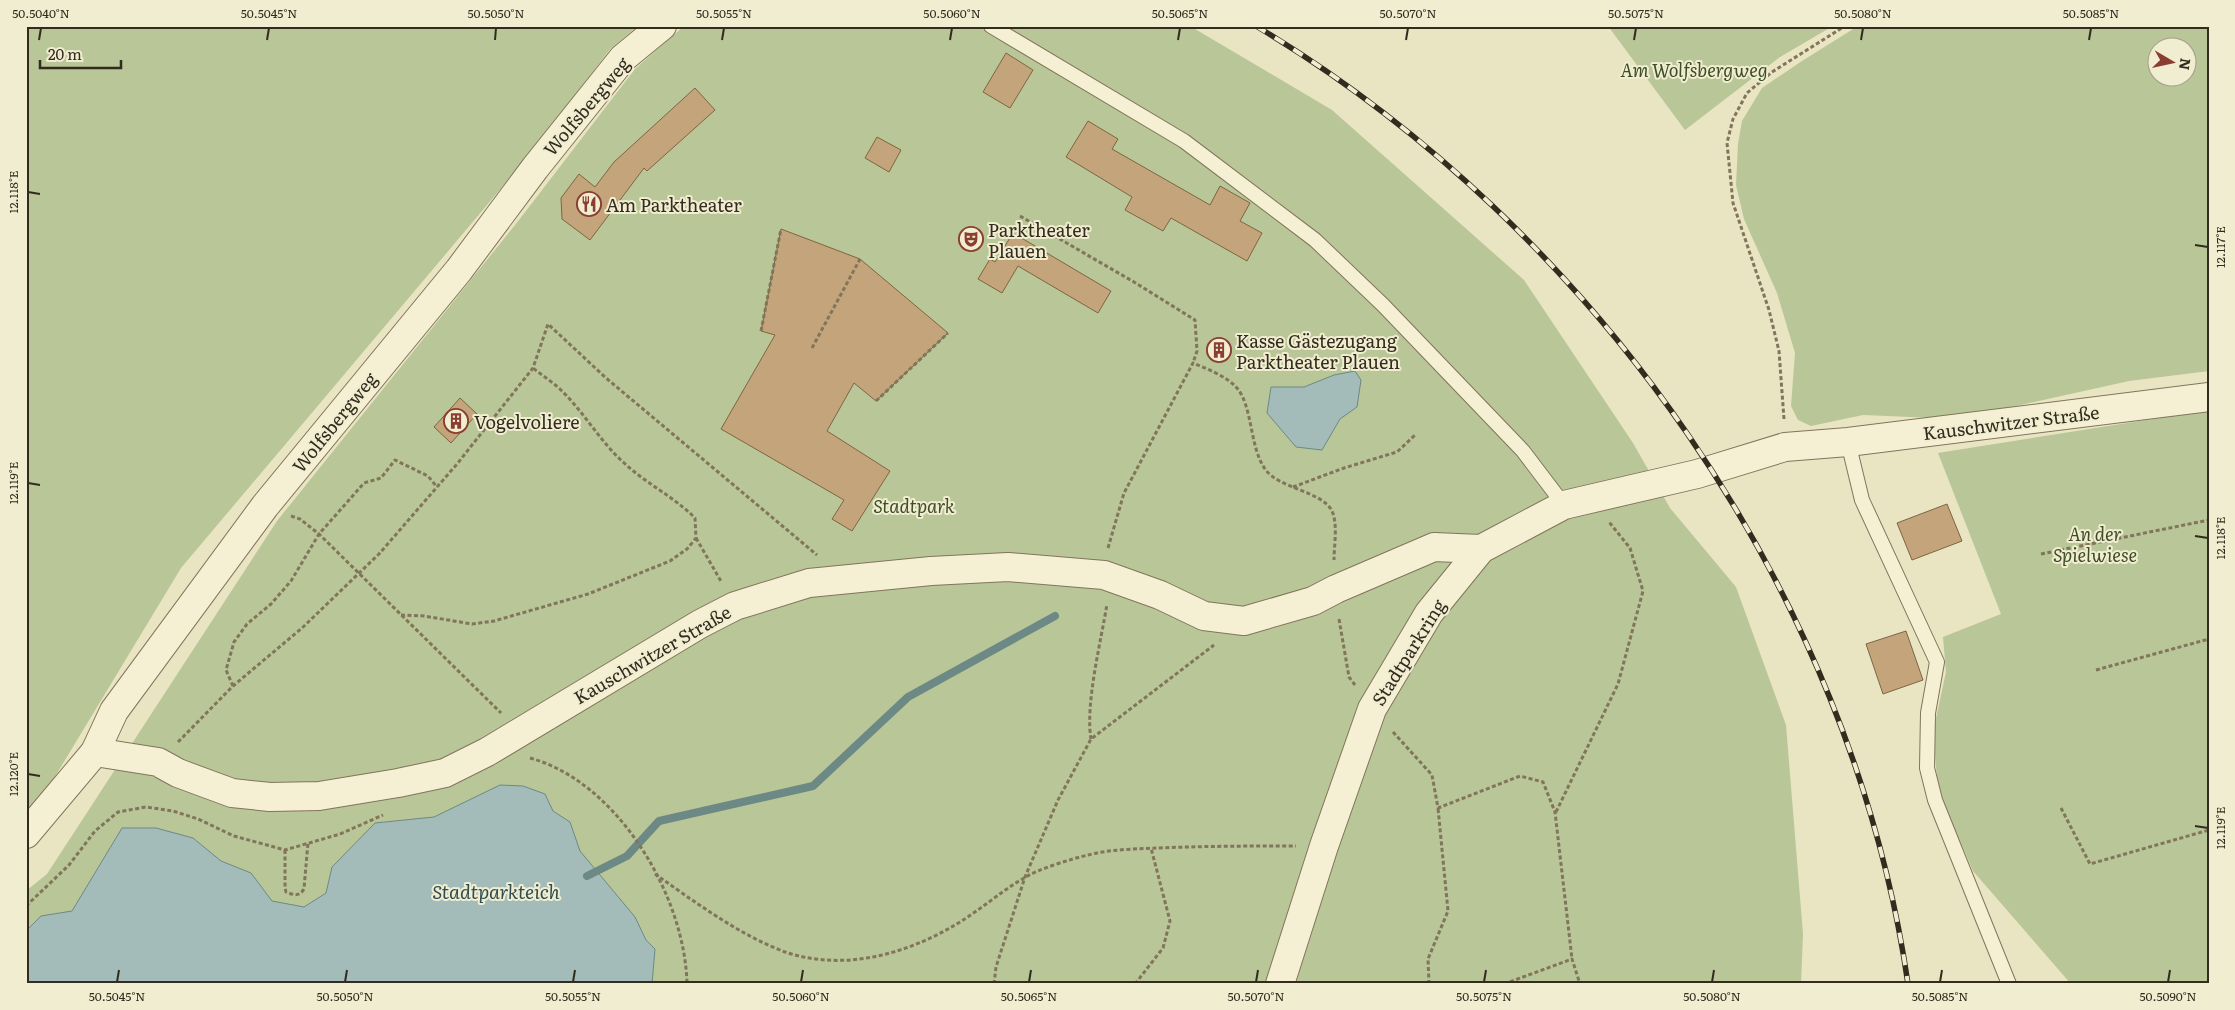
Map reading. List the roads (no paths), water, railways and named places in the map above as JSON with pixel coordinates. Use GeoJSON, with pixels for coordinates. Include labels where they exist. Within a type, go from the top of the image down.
{"type":"FeatureCollection","features":[{"type":"Feature","properties":{"kind":"street","name":"Wolfsbergweg"},"geometry":{"type":"LineString","coordinates":[[26,834],[95,752],[114,711],[265,506],[459,270],[535,168],[623,58],[662,26]]}},
{"type":"Feature","properties":{"kind":"street","name":"Kauschwitzer Straße"},"geometry":{"type":"LineString","coordinates":[[1812,445],[2209,397]]}},
{"type":"Feature","properties":{"kind":"street","name":"Stadtparkring"},"geometry":{"type":"LineString","coordinates":[[1280,984],[1324,846],[1372,709],[1428,612],[1481,549],[1564,505],[1697,474],[1785,447],[1812,445]]}},
{"type":"Feature","properties":{"kind":"street","name":"Kauschwitzer Straße"},"geometry":{"type":"LineString","coordinates":[[95,752],[158,762],[178,773],[232,793],[270,797],[319,796],[445,773],[487,752],[700,624],[735,606],[808,583],[831,579],[1008,567],[1104,574],[1160,595],[1204,616],[1244,621],[1313,601],[1336,589],[1434,547],[1481,549]]}},
{"type":"Feature","properties":{"kind":"lane"},"geometry":{"type":"LineString","coordinates":[[991,26],[1184,141],[1315,240],[1383,305],[1523,451],[1564,505]]}},
{"type":"Feature","properties":{"kind":"lane"},"geometry":{"type":"LineString","coordinates":[[1848,442],[1862,500],[1937,662],[1928,713],[1927,768],[1935,800],[2009,984]]}},
{"type":"Feature","properties":{"kind":"water"},"geometry":{"type":"Polygon","coordinates":[[[1355,371],[1361,380],[1357,407],[1340,419],[1322,450],[1296,447],[1267,413],[1271,387],[1304,387],[1334,375],[1355,371]]]}},
{"type":"Feature","properties":{"kind":"water","name":"Stadtparkteich"},"geometry":{"type":"Polygon","coordinates":[[[500,785],[523,786],[545,794],[553,811],[570,822],[580,851],[635,917],[646,940],[655,949],[652,984],[26,984],[26,931],[41,916],[72,911],[122,828],[156,828],[193,838],[221,861],[251,873],[272,901],[304,907],[326,893],[332,867],[375,823],[434,817],[500,785]]]}},
{"type":"Feature","properties":{"kind":"waterway"},"geometry":{"type":"LineString","coordinates":[[587,876],[627,856],[659,821],[813,786],[908,697],[1055,616]]}},
{"type":"Feature","properties":{"kind":"railway"},"geometry":{"type":"LineString","coordinates":[[1256,26],[1379,109],[1492,206],[1596,315],[1687,434],[1766,562],[1830,697],[1877,839],[1908,984]]}},
{"type":"Feature","properties":{"kind":"place","name":"Am Parktheater"},"geometry":{"type":"Point","coordinates":[589,204]}},
{"type":"Feature","properties":{"kind":"place","name":"Parktheater Plauen"},"geometry":{"type":"Point","coordinates":[971,239]}},
{"type":"Feature","properties":{"kind":"place","name":"Kasse Gästezugang Parktheater Plauen"},"geometry":{"type":"Point","coordinates":[1219,350]}},
{"type":"Feature","properties":{"kind":"place","name":"Vogelvoliere"},"geometry":{"type":"Point","coordinates":[456,421]}},
{"type":"Feature","properties":{"kind":"park label","name":"Am Wolfsbergweg"},"geometry":{"type":"Point","coordinates":[1694,69]}},
{"type":"Feature","properties":{"kind":"park label","name":"Stadtpark"},"geometry":{"type":"Point","coordinates":[914,505]}},
{"type":"Feature","properties":{"kind":"park label","name":"An der Spielwiese"},"geometry":{"type":"Point","coordinates":[2095,543]}}]}
